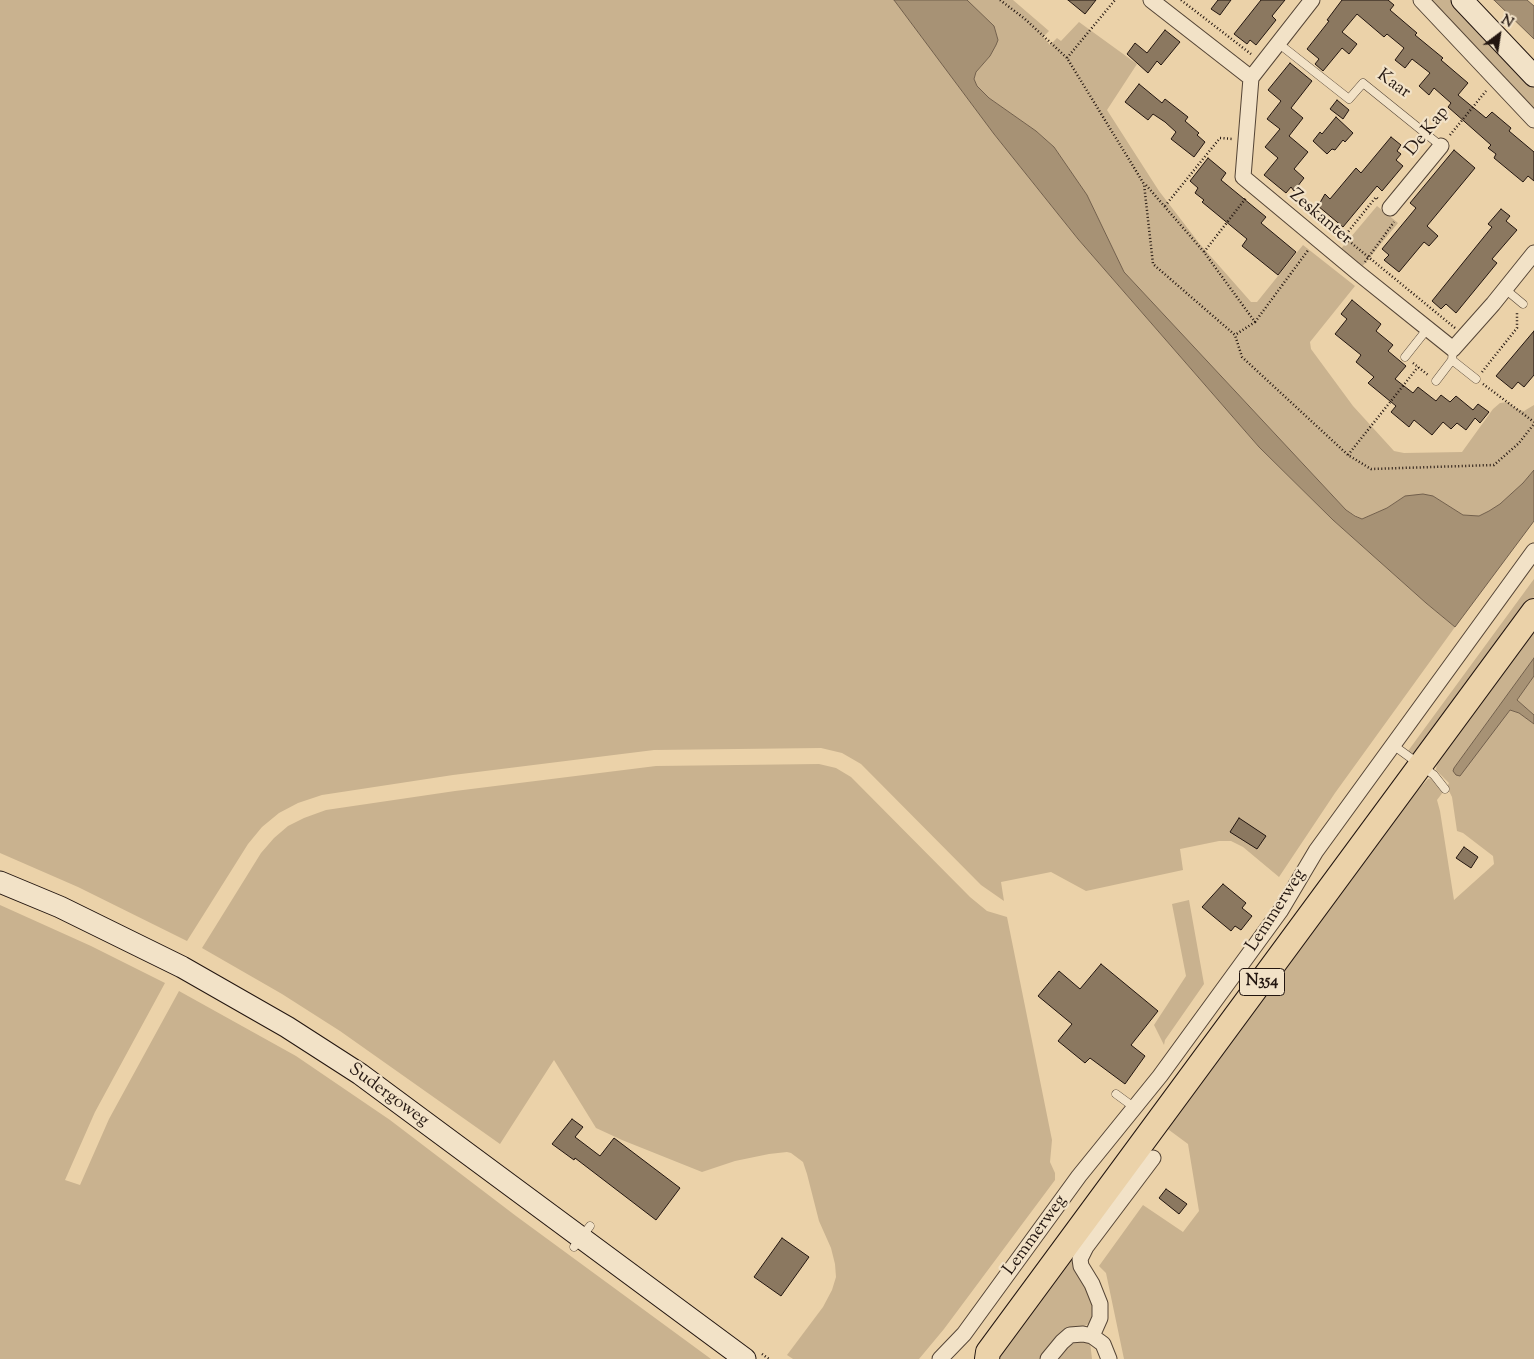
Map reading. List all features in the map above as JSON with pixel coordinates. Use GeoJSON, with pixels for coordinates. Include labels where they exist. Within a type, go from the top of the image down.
{"type":"FeatureCollection","features":[{"type":"Feature","properties":{"kind":"main road","name":"Lemmerweg"},"geometry":{"type":"LineString","coordinates":[[984,1357],[1534,611]]}},
{"type":"Feature","properties":{"kind":"street"},"geometry":{"type":"LineString","coordinates":[[1151,0],[1250,78],[1312,0]]}},
{"type":"Feature","properties":{"kind":"street"},"geometry":{"type":"LineString","coordinates":[[1421,0],[1534,120]]}},
{"type":"Feature","properties":{"kind":"street"},"geometry":{"type":"LineString","coordinates":[[1462,0],[1534,76]]}},
{"type":"Feature","properties":{"kind":"street","name":"Zeskanter"},"geometry":{"type":"LineString","coordinates":[[1250,78],[1243,177],[1357,272],[1428,328],[1452,355]]}},
{"type":"Feature","properties":{"kind":"street","name":"De Kap"},"geometry":{"type":"LineString","coordinates":[[1390,208],[1441,146]]}},
{"type":"Feature","properties":{"kind":"street"},"geometry":{"type":"LineString","coordinates":[[1452,355],[1465,336],[1534,253]]}},
{"type":"Feature","properties":{"kind":"street","name":"Lemmerweg"},"geometry":{"type":"LineString","coordinates":[[940,1359],[964,1334],[1079,1176],[1135,1108],[1271,924],[1291,895],[1316,851],[1534,552]]}},
{"type":"Feature","properties":{"kind":"street","name":"Sudergoweg"},"geometry":{"type":"LineString","coordinates":[[0,882],[60,907],[182,967],[287,1027],[360,1074],[745,1359]]}},
{"type":"Feature","properties":{"kind":"street"},"geometry":{"type":"LineString","coordinates":[[1092,1336],[1100,1318],[1100,1310],[1092,1284],[1081,1266],[1081,1255],[1149,1166]]}},
{"type":"Feature","properties":{"kind":"street"},"geometry":{"type":"LineString","coordinates":[[1048,1359],[1067,1337],[1079,1334],[1092,1336],[1103,1344],[1109,1359]]}},
{"type":"Feature","properties":{"kind":"lane","name":"Kaar"},"geometry":{"type":"LineString","coordinates":[[1278,43],[1349,99],[1363,83],[1441,146]]}},
{"type":"Feature","properties":{"kind":"lane"},"geometry":{"type":"LineString","coordinates":[[1505,289],[1523,304]]}},
{"type":"Feature","properties":{"kind":"lane"},"geometry":{"type":"LineString","coordinates":[[1406,357],[1428,328]]}},
{"type":"Feature","properties":{"kind":"lane"},"geometry":{"type":"LineString","coordinates":[[1436,381],[1452,355],[1476,379]]}},
{"type":"Feature","properties":{"kind":"lane"},"geometry":{"type":"LineString","coordinates":[[1393,745],[1437,778],[1445,789]]}},
{"type":"Feature","properties":{"kind":"lane"},"geometry":{"type":"LineString","coordinates":[[1116,1094],[1135,1108]]}},
{"type":"Feature","properties":{"kind":"path"},"geometry":{"type":"LineString","coordinates":[[1000,0],[1025,19],[1067,58],[1144,184],[1204,252],[1254,322]]}},
{"type":"Feature","properties":{"kind":"path"},"geometry":{"type":"LineString","coordinates":[[1067,58],[1115,0]]}},
{"type":"Feature","properties":{"kind":"path"},"geometry":{"type":"LineString","coordinates":[[1181,0],[1262,63]]}},
{"type":"Feature","properties":{"kind":"path","name":"De Kap"},"geometry":{"type":"LineString","coordinates":[[1441,146],[1495,80]]}},
{"type":"Feature","properties":{"kind":"path"},"geometry":{"type":"LineString","coordinates":[[1165,206],[1220,138],[1246,140]]}},
{"type":"Feature","properties":{"kind":"path"},"geometry":{"type":"LineString","coordinates":[[1144,184],[1153,264],[1235,335],[1242,357],[1348,454],[1371,469],[1494,464],[1519,443],[1534,423],[1476,379],[1517,328],[1517,312],[1523,304]]}},
{"type":"Feature","properties":{"kind":"path"},"geometry":{"type":"LineString","coordinates":[[1204,252],[1254,187]]}},
{"type":"Feature","properties":{"kind":"path"},"geometry":{"type":"LineString","coordinates":[[1344,237],[1376,197],[1399,216],[1357,272]]}},
{"type":"Feature","properties":{"kind":"path"},"geometry":{"type":"LineString","coordinates":[[1291,218],[1302,204],[1369,256],[1465,336]]}},
{"type":"Feature","properties":{"kind":"path"},"geometry":{"type":"LineString","coordinates":[[1235,335],[1254,322],[1317,238]]}},
{"type":"Feature","properties":{"kind":"path"},"geometry":{"type":"LineString","coordinates":[[1406,357],[1436,381]]}},
{"type":"Feature","properties":{"kind":"path"},"geometry":{"type":"LineString","coordinates":[[1348,454],[1418,367]]}},
{"type":"Feature","properties":{"kind":"shaded area"},"geometry":{"type":"Polygon","coordinates":[[[0,0],[894,0],[994,134],[1078,239],[1259,447],[1333,520],[1455,627],[1335,793],[1279,877],[1243,847],[1231,841],[1219,841],[1180,849],[1183,870],[1086,891],[1051,872],[1001,882],[1004,901],[981,885],[861,764],[842,753],[821,748],[654,750],[453,775],[322,795],[298,803],[279,813],[262,827],[248,844],[187,941],[78,887],[0,853],[0,0]]]}},
{"type":"Feature","properties":{"kind":"shaded area"},"geometry":{"type":"Polygon","coordinates":[[[894,0],[967,0],[994,26],[998,40],[990,56],[976,72],[974,79],[977,86],[989,98],[1036,131],[1054,147],[1087,195],[1124,272],[1346,510],[1362,519],[1387,508],[1405,496],[1423,494],[1433,496],[1463,515],[1479,516],[1500,504],[1534,470],[1534,521],[1455,627],[1333,520],[1259,447],[1078,239],[994,134],[894,0]]]}},
{"type":"Feature","properties":{"kind":"shaded area"},"geometry":{"type":"Polygon","coordinates":[[[967,0],[1013,0],[1049,31],[1043,37],[1050,45],[1057,38],[1061,41],[1079,22],[1137,64],[1107,110],[1159,191],[1199,243],[1251,302],[1257,302],[1303,245],[1355,286],[1310,342],[1311,349],[1353,406],[1394,451],[1404,453],[1462,452],[1493,409],[1500,403],[1507,402],[1517,409],[1524,411],[1534,405],[1534,470],[1523,483],[1500,504],[1479,516],[1463,515],[1433,496],[1405,496],[1387,508],[1362,519],[1346,510],[1124,272],[1087,195],[1054,147],[1036,131],[989,98],[977,86],[974,79],[976,72],[990,56],[998,40],[994,26],[967,0]]]}},
{"type":"Feature","properties":{"kind":"shaded area"},"geometry":{"type":"Polygon","coordinates":[[[1430,0],[1454,0],[1534,86],[1534,110],[1430,0]]]}},
{"type":"Feature","properties":{"kind":"shaded area"},"geometry":{"type":"Polygon","coordinates":[[[1494,0],[1527,0],[1534,6],[1534,39],[1494,0]]]}},
{"type":"Feature","properties":{"kind":"shaded area"},"geometry":{"type":"Polygon","coordinates":[[[1377,206],[1398,223],[1361,268],[1340,250],[1377,206]]]}},
{"type":"Feature","properties":{"kind":"shaded area"},"geometry":{"type":"Polygon","coordinates":[[[1534,579],[1534,597],[1416,756],[1410,755],[1408,751],[1534,579]]]}},
{"type":"Feature","properties":{"kind":"shaded area"},"geometry":{"type":"Polygon","coordinates":[[[1534,623],[1534,658],[1454,768],[1510,710],[1519,713],[1534,724],[1534,1359],[1124,1359],[1106,1273],[1099,1266],[1143,1205],[1183,1232],[1199,1211],[1188,1144],[1165,1127],[1412,795],[1428,779],[1433,778],[1443,792],[1437,800],[1454,900],[1494,864],[1493,856],[1463,833],[1457,831],[1452,797],[1447,787],[1449,783],[1436,770],[1438,753],[1534,623]]]}},
{"type":"Feature","properties":{"kind":"shaded area"},"geometry":{"type":"Polygon","coordinates":[[[1534,658],[1534,676],[1517,700],[1534,715],[1534,724],[1519,713],[1510,710],[1460,776],[1456,775],[1453,771],[1454,768],[1534,658]]]}},
{"type":"Feature","properties":{"kind":"shaded area"},"geometry":{"type":"Polygon","coordinates":[[[1534,676],[1534,715],[1517,700],[1534,676]]]}},
{"type":"Feature","properties":{"kind":"shaded area"},"geometry":{"type":"Polygon","coordinates":[[[819,764],[836,768],[851,777],[970,897],[987,911],[1007,917],[1052,1140],[1050,1162],[1055,1173],[1055,1180],[944,1329],[919,1359],[793,1359],[787,1355],[823,1307],[836,1277],[831,1248],[819,1221],[803,1162],[791,1153],[769,1154],[735,1161],[702,1172],[596,1128],[554,1060],[500,1144],[340,1031],[282,994],[202,948],[261,853],[274,838],[288,826],[326,810],[455,791],[656,766],[819,764]]]}},
{"type":"Feature","properties":{"kind":"shaded area"},"geometry":{"type":"Polygon","coordinates":[[[1189,900],[1204,984],[1165,1040],[1164,1045],[1154,1025],[1186,976],[1172,904],[1189,900]]]}},
{"type":"Feature","properties":{"kind":"shaded area"},"geometry":{"type":"Polygon","coordinates":[[[0,905],[91,946],[165,983],[95,1112],[65,1180],[80,1185],[109,1119],[179,991],[296,1056],[390,1120],[516,1216],[711,1359],[0,1359],[0,905]]]}},
{"type":"Feature","properties":{"kind":"shaded area"},"geometry":{"type":"Polygon","coordinates":[[[1073,1251],[1095,1302],[1093,1322],[1073,1328],[1043,1359],[993,1359],[1073,1251]]]}},
{"type":"Feature","properties":{"kind":"shaded area"},"geometry":{"type":"Polygon","coordinates":[[[1074,1341],[1090,1342],[1092,1359],[1054,1359],[1074,1341]]]}},
{"type":"Feature","properties":{"kind":"building"},"geometry":{"type":"Polygon","coordinates":[[[1068,0],[1096,0],[1085,14],[1068,0]]]}},
{"type":"Feature","properties":{"kind":"building"},"geometry":{"type":"Polygon","coordinates":[[[1218,0],[1231,0],[1220,15],[1211,9],[1218,0]]]}},
{"type":"Feature","properties":{"kind":"building"},"geometry":{"type":"Polygon","coordinates":[[[1261,0],[1285,0],[1272,16],[1276,20],[1256,45],[1250,40],[1247,44],[1234,34],[1261,0]]]}},
{"type":"Feature","properties":{"kind":"building"},"geometry":{"type":"Polygon","coordinates":[[[1342,0],[1388,0],[1394,5],[1390,10],[1417,33],[1415,35],[1443,58],[1441,60],[1468,83],[1458,95],[1486,118],[1492,112],[1511,128],[1509,131],[1534,152],[1534,181],[1528,176],[1523,182],[1494,158],[1496,154],[1488,148],[1491,145],[1448,107],[1451,103],[1434,88],[1429,95],[1419,86],[1430,73],[1412,59],[1405,68],[1395,60],[1404,48],[1387,34],[1384,37],[1357,14],[1342,32],[1357,44],[1349,54],[1342,48],[1323,71],[1315,64],[1319,59],[1307,49],[1329,21],[1327,20],[1342,0]]]}},
{"type":"Feature","properties":{"kind":"building"},"geometry":{"type":"Polygon","coordinates":[[[1165,30],[1180,42],[1161,65],[1157,61],[1148,73],[1127,54],[1135,43],[1147,53],[1165,30]]]}},
{"type":"Feature","properties":{"kind":"building"},"geometry":{"type":"Polygon","coordinates":[[[1290,63],[1312,81],[1291,108],[1303,118],[1289,136],[1308,152],[1294,169],[1304,178],[1294,191],[1291,187],[1286,193],[1264,175],[1278,158],[1265,147],[1280,129],[1267,119],[1281,101],[1268,90],[1290,63]]]}},
{"type":"Feature","properties":{"kind":"building"},"geometry":{"type":"Polygon","coordinates":[[[1139,84],[1162,103],[1165,99],[1188,117],[1185,121],[1199,133],[1197,135],[1205,142],[1194,157],[1171,139],[1176,132],[1165,122],[1153,114],[1148,120],[1125,102],[1139,84]]]}},
{"type":"Feature","properties":{"kind":"building"},"geometry":{"type":"Polygon","coordinates":[[[1337,100],[1349,110],[1343,119],[1330,109],[1337,100]]]}},
{"type":"Feature","properties":{"kind":"building"},"geometry":{"type":"Polygon","coordinates":[[[1336,117],[1353,133],[1345,142],[1343,140],[1335,150],[1332,149],[1327,154],[1313,141],[1320,132],[1322,134],[1336,117]]]}},
{"type":"Feature","properties":{"kind":"building"},"geometry":{"type":"Polygon","coordinates":[[[1391,137],[1401,145],[1397,151],[1401,154],[1396,160],[1403,166],[1382,191],[1377,186],[1343,227],[1318,206],[1325,194],[1330,199],[1356,168],[1361,173],[1391,137]]]}},
{"type":"Feature","properties":{"kind":"building"},"geometry":{"type":"Polygon","coordinates":[[[1454,150],[1475,168],[1427,226],[1438,236],[1429,246],[1424,242],[1399,272],[1384,260],[1389,255],[1382,249],[1416,208],[1410,203],[1454,150]]]}},
{"type":"Feature","properties":{"kind":"building"},"geometry":{"type":"Polygon","coordinates":[[[1208,158],[1226,173],[1221,180],[1266,217],[1261,223],[1296,252],[1278,275],[1242,246],[1247,239],[1202,202],[1204,200],[1195,193],[1198,188],[1190,181],[1208,158]]]}},
{"type":"Feature","properties":{"kind":"building"},"geometry":{"type":"Polygon","coordinates":[[[1501,209],[1510,216],[1506,221],[1517,230],[1492,259],[1497,263],[1456,313],[1446,304],[1441,309],[1432,301],[1492,227],[1488,224],[1501,209]]]}},
{"type":"Feature","properties":{"kind":"building"},"geometry":{"type":"Polygon","coordinates":[[[1352,300],[1381,324],[1376,331],[1393,345],[1388,351],[1406,366],[1395,379],[1413,393],[1418,387],[1436,401],[1441,395],[1450,402],[1456,396],[1473,410],[1478,404],[1489,412],[1480,423],[1475,418],[1466,430],[1457,423],[1451,429],[1443,422],[1432,435],[1414,420],[1409,427],[1391,412],[1396,406],[1368,383],[1374,377],[1356,362],[1361,355],[1335,334],[1347,319],[1341,314],[1352,300]]]}},
{"type":"Feature","properties":{"kind":"building"},"geometry":{"type":"Polygon","coordinates":[[[1534,331],[1534,375],[1524,387],[1518,382],[1512,389],[1496,376],[1534,331]]]}},
{"type":"Feature","properties":{"kind":"building"},"geometry":{"type":"Polygon","coordinates":[[[1239,818],[1266,836],[1257,849],[1230,832],[1239,818]]]}},
{"type":"Feature","properties":{"kind":"building"},"geometry":{"type":"Polygon","coordinates":[[[1464,847],[1478,857],[1471,868],[1456,858],[1464,847]]]}},
{"type":"Feature","properties":{"kind":"building"},"geometry":{"type":"Polygon","coordinates":[[[1223,884],[1246,903],[1242,908],[1252,916],[1241,930],[1235,926],[1231,931],[1202,907],[1223,884]]]}},
{"type":"Feature","properties":{"kind":"building"},"geometry":{"type":"Polygon","coordinates":[[[1101,964],[1158,1011],[1131,1045],[1145,1056],[1125,1084],[1090,1058],[1085,1063],[1058,1041],[1072,1024],[1038,996],[1059,971],[1080,989],[1101,964]]]}},
{"type":"Feature","properties":{"kind":"building"},"geometry":{"type":"Polygon","coordinates":[[[572,1119],[583,1127],[575,1137],[600,1156],[614,1138],[680,1188],[656,1220],[575,1158],[574,1160],[552,1144],[572,1119]]]}},
{"type":"Feature","properties":{"kind":"building"},"geometry":{"type":"Polygon","coordinates":[[[1166,1189],[1187,1204],[1179,1214],[1159,1198],[1166,1189]]]}},
{"type":"Feature","properties":{"kind":"building"},"geometry":{"type":"Polygon","coordinates":[[[782,1238],[809,1257],[781,1296],[754,1277],[782,1238]]]}}]}
